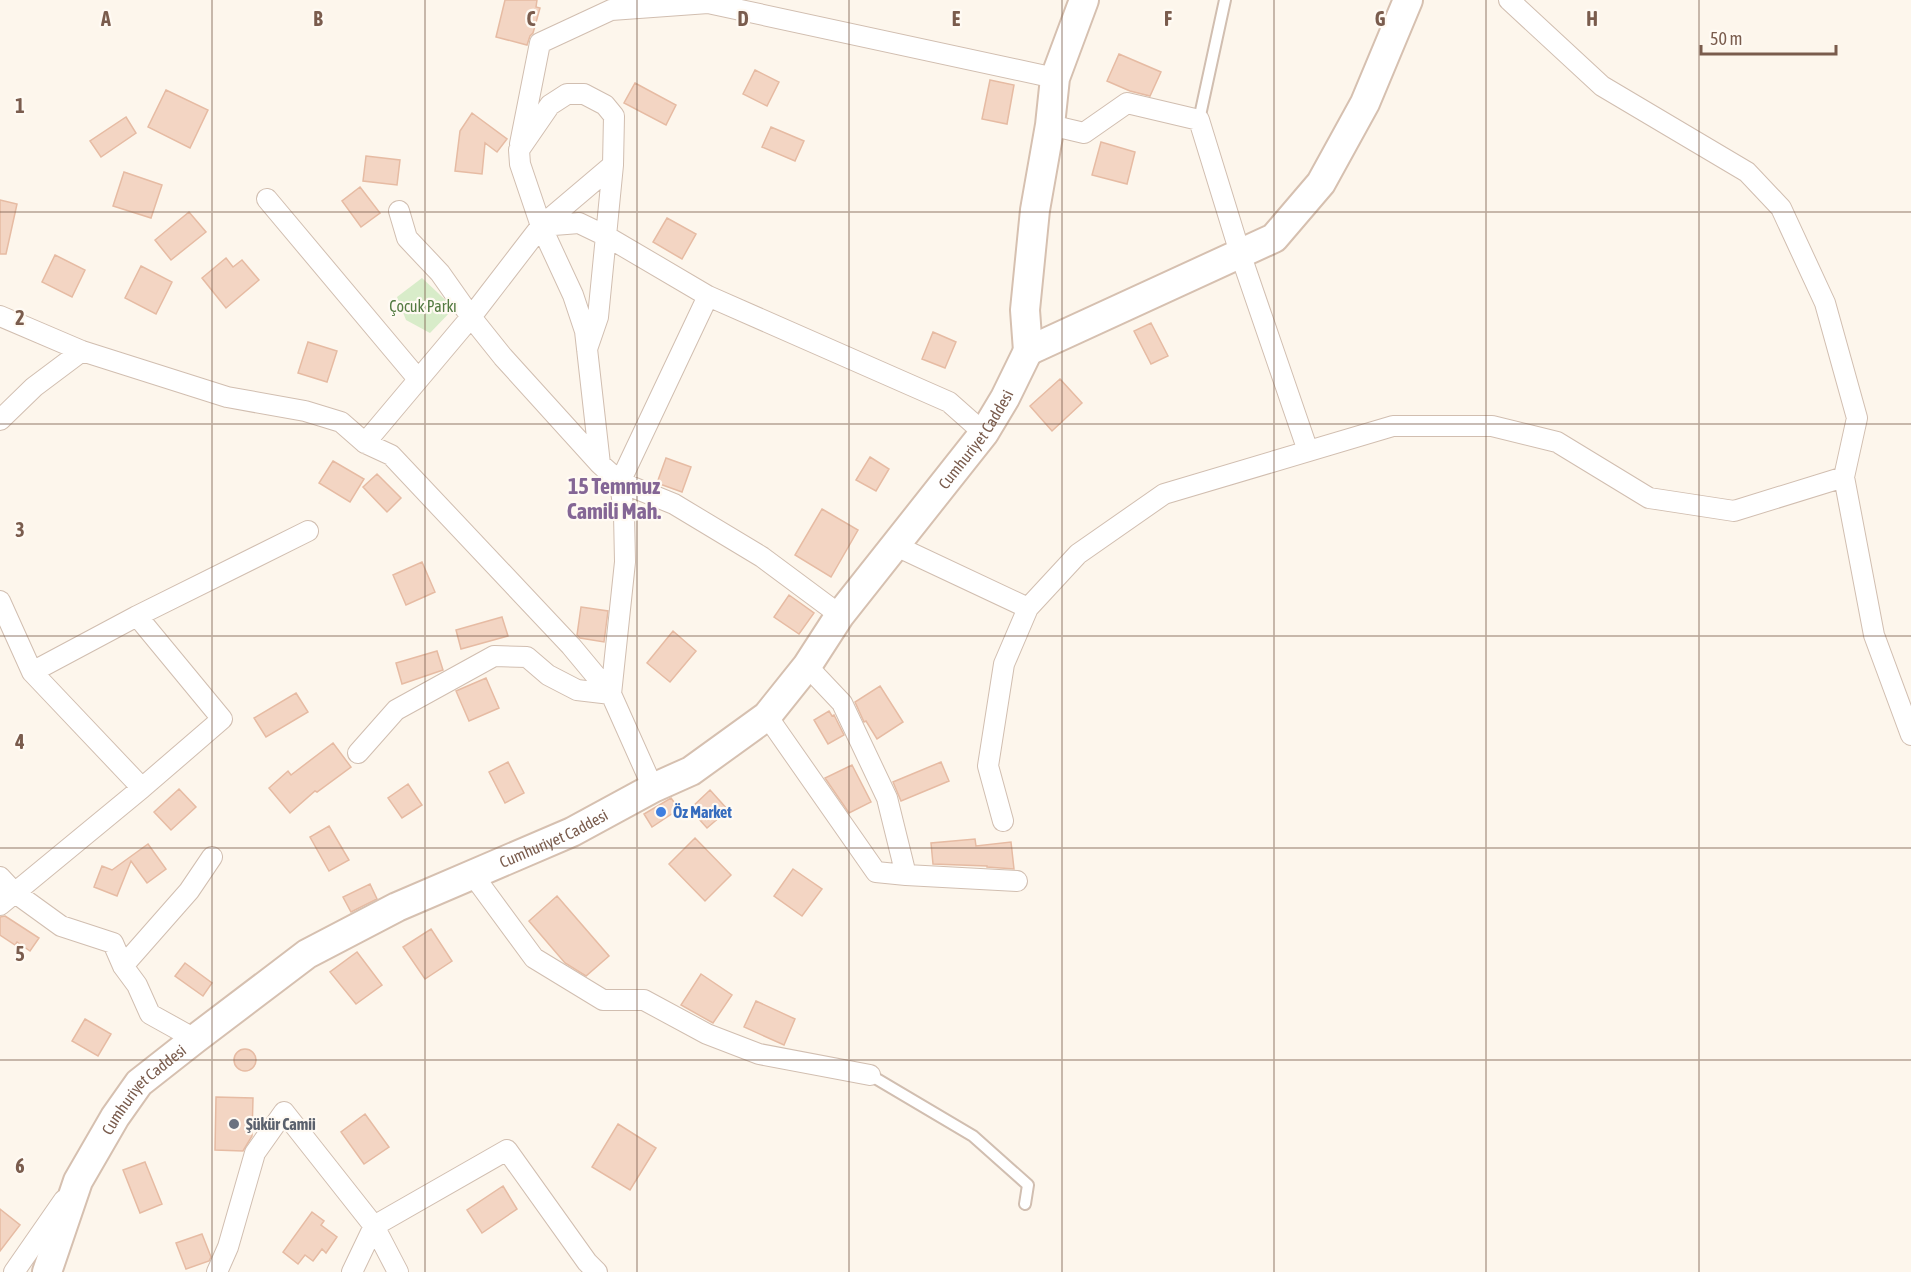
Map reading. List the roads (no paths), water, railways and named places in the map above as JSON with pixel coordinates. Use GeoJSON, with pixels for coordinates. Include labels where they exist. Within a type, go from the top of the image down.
{"type":"FeatureCollection","features":[{"type":"Feature","properties":{"kind":"street"},"geometry":{"type":"LineString","coordinates":[[1084,0],[1055,78],[1050,125],[1035,210],[1025,310],[1028,351],[1274,238],[1321,183],[1365,103],[1408,0]]}},
{"type":"Feature","properties":{"kind":"street"},"geometry":{"type":"LineString","coordinates":[[1509,0],[1602,86],[1747,172],[1780,208],[1825,303],[1857,418],[1844,477],[1874,635],[1911,735]]}},
{"type":"Feature","properties":{"kind":"street"},"geometry":{"type":"LineString","coordinates":[[600,464],[585,331],[573,295],[541,226],[520,164],[519,150],[540,43],[611,10],[708,3],[1055,78]]}},
{"type":"Feature","properties":{"kind":"street"},"geometry":{"type":"LineString","coordinates":[[519,150],[550,105],[567,94],[584,94],[605,105],[614,116],[613,165],[598,317],[587,349]]}},
{"type":"Feature","properties":{"kind":"street"},"geometry":{"type":"LineString","coordinates":[[1050,125],[1084,133],[1127,103],[1199,120],[1240,253],[1308,451]]}},
{"type":"Feature","properties":{"kind":"street"},"geometry":{"type":"LineString","coordinates":[[365,442],[471,317],[541,226],[613,165]]}},
{"type":"Feature","properties":{"kind":"street"},"geometry":{"type":"LineString","coordinates":[[267,199],[418,380]]}},
{"type":"Feature","properties":{"kind":"street"},"geometry":{"type":"LineString","coordinates":[[399,211],[406,238],[440,273],[503,357],[600,464],[620,482],[674,504],[762,557],[840,615]]}},
{"type":"Feature","properties":{"kind":"street"},"geometry":{"type":"LineString","coordinates":[[541,226],[579,223],[606,236],[708,296],[949,402],[984,433]]}},
{"type":"Feature","properties":{"kind":"street"},"geometry":{"type":"LineString","coordinates":[[611,694],[625,562],[624,514],[620,482],[708,296]]}},
{"type":"Feature","properties":{"kind":"street"},"geometry":{"type":"LineString","coordinates":[[0,316],[82,351],[227,397],[304,411],[341,422],[365,442],[392,455],[563,638],[611,694],[653,788]]}},
{"type":"Feature","properties":{"kind":"street"},"geometry":{"type":"LineString","coordinates":[[0,420],[34,387],[82,351]]}},
{"type":"Feature","properties":{"kind":"street","name":"Cumhuriyet Caddesi"},"geometry":{"type":"LineString","coordinates":[[46,1272],[78,1181],[115,1117],[139,1083],[195,1039],[307,954],[397,907],[572,832],[653,788],[691,771],[767,716],[807,666],[840,615],[984,433],[1005,398],[1028,351]]}},
{"type":"Feature","properties":{"kind":"street"},"geometry":{"type":"LineString","coordinates":[[1003,821],[988,766],[1004,664],[1028,608],[1078,554],[1164,494],[1393,426],[1492,426],[1557,442],[1649,498],[1734,511],[1844,477]]}},
{"type":"Feature","properties":{"kind":"street"},"geometry":{"type":"LineString","coordinates":[[33,672],[137,615],[309,531]]}},
{"type":"Feature","properties":{"kind":"street"},"geometry":{"type":"LineString","coordinates":[[894,545],[1028,608]]}},
{"type":"Feature","properties":{"kind":"street"},"geometry":{"type":"LineString","coordinates":[[0,601],[33,672],[142,788]]}},
{"type":"Feature","properties":{"kind":"street"},"geometry":{"type":"LineString","coordinates":[[7,899],[222,719],[137,615]]}},
{"type":"Feature","properties":{"kind":"street"},"geometry":{"type":"LineString","coordinates":[[358,753],[396,710],[494,656],[528,657],[548,675],[577,690],[611,694]]}},
{"type":"Feature","properties":{"kind":"street"},"geometry":{"type":"LineString","coordinates":[[807,666],[842,703],[886,798],[906,875]]}},
{"type":"Feature","properties":{"kind":"street"},"geometry":{"type":"LineString","coordinates":[[767,716],[876,872],[1017,881]]}},
{"type":"Feature","properties":{"kind":"street"},"geometry":{"type":"LineString","coordinates":[[123,966],[189,891],[212,857]]}},
{"type":"Feature","properties":{"kind":"street"},"geometry":{"type":"LineString","coordinates":[[473,874],[534,958],[603,1000],[644,999],[707,1034],[759,1054],[870,1075]]}},
{"type":"Feature","properties":{"kind":"street"},"geometry":{"type":"LineString","coordinates":[[0,877],[7,899],[61,926],[113,943],[150,1014],[195,1039]]}},
{"type":"Feature","properties":{"kind":"street"},"geometry":{"type":"LineString","coordinates":[[217,1272],[228,1247],[255,1153],[284,1112],[374,1226],[398,1272]]}},
{"type":"Feature","properties":{"kind":"street"},"geometry":{"type":"LineString","coordinates":[[352,1272],[374,1226],[507,1150],[587,1262],[597,1272]]}},
{"type":"Feature","properties":{"kind":"street"},"geometry":{"type":"LineString","coordinates":[[14,1272],[78,1181]]}},
{"type":"Feature","properties":{"kind":"lane"},"geometry":{"type":"LineString","coordinates":[[1199,120],[1225,0]]}},
{"type":"Feature","properties":{"kind":"lane"},"geometry":{"type":"LineString","coordinates":[[870,1075],[974,1136],[1028,1185],[1025,1204]]}},
{"type":"Feature","properties":{"kind":"place","name":"Öz Market"},"geometry":{"type":"Point","coordinates":[661,812]}},
{"type":"Feature","properties":{"kind":"place","name":"Şükür Camii"},"geometry":{"type":"Point","coordinates":[234,1124]}},
{"type":"Feature","properties":{"kind":"district","name":"15 Temmuz Camili Mah."},"geometry":{"type":"Point","coordinates":[614,498]}},
{"type":"Feature","properties":{"kind":"park label","name":"Çocuk Parkı"},"geometry":{"type":"Point","coordinates":[423,306]}}]}
